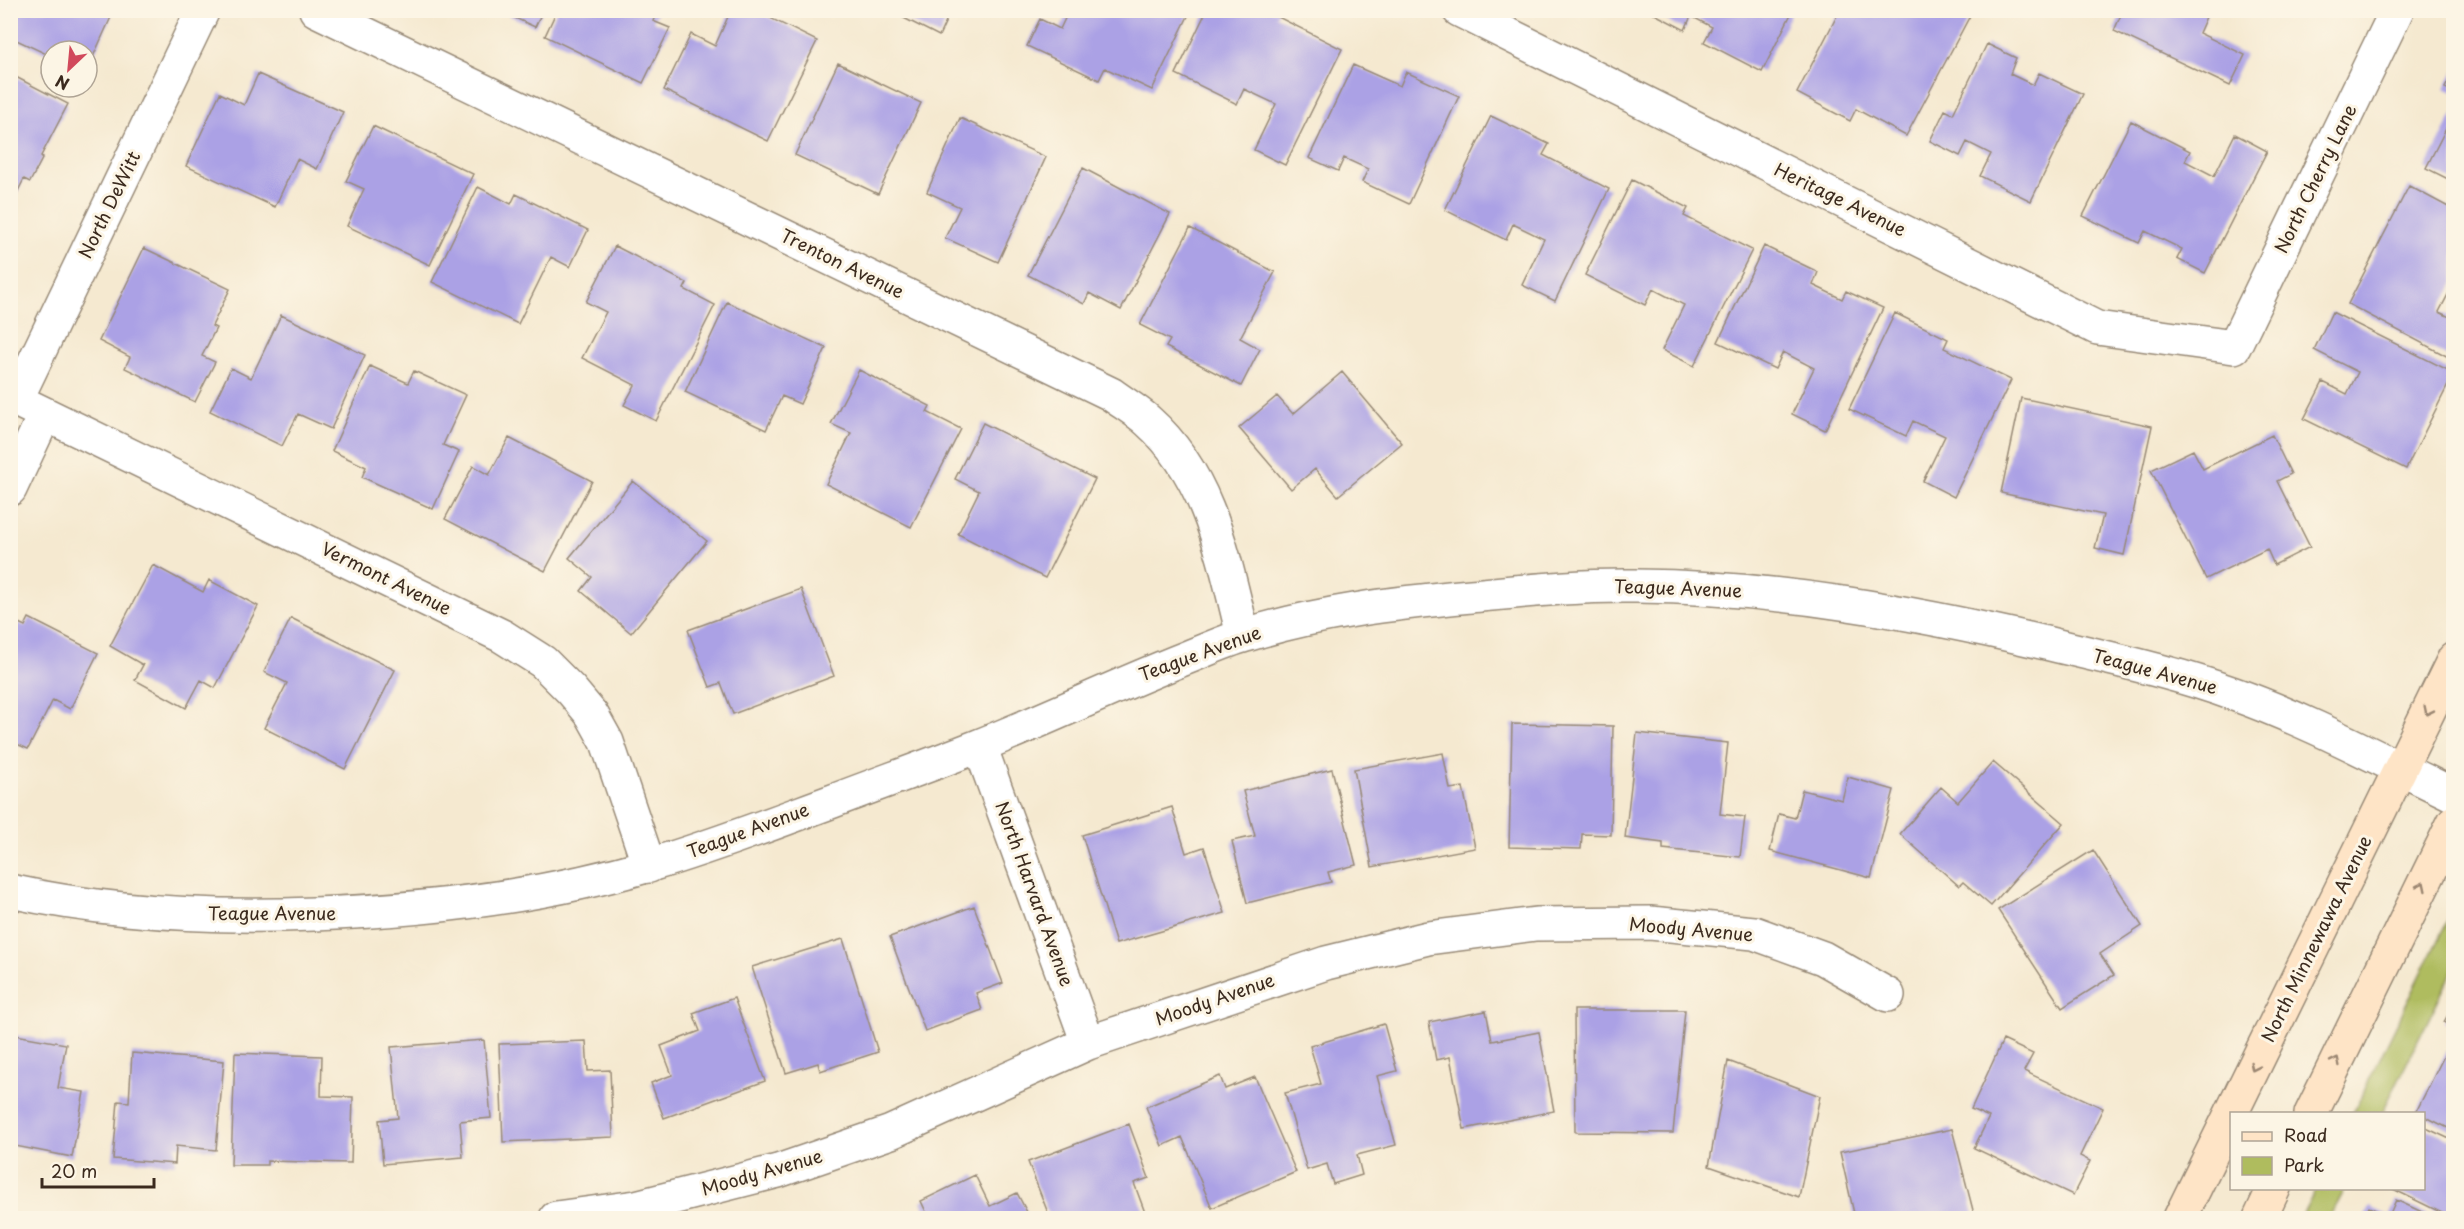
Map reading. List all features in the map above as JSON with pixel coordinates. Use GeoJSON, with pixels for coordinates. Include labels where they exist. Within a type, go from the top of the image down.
{"type":"FeatureCollection","features":[{"type":"Feature","properties":{"kind":"main road","name":"North Minnewawa Avenue"},"geometry":{"type":"LineString","coordinates":[[2232,1112],[2454,659]]}},
{"type":"Feature","properties":{"kind":"main road"},"geometry":{"type":"LineString","coordinates":[[2311,1112],[2454,822]]}},
{"type":"Feature","properties":{"kind":"main road","name":"North Minnewawa Avenue"},"geometry":{"type":"LineString","coordinates":[[2180,1218],[2230,1116]]}},
{"type":"Feature","properties":{"kind":"main road"},"geometry":{"type":"LineString","coordinates":[[2260,1218],[2273,1190]]}},
{"type":"Feature","properties":{"kind":"street","name":"North DeWitt"},"geometry":{"type":"LineString","coordinates":[[16,400],[203,10]]}},
{"type":"Feature","properties":{"kind":"street","name":"Trenton Avenue"},"geometry":{"type":"LineString","coordinates":[[316,10],[1111,394],[1148,422],[1178,454],[1202,494],[1216,529],[1243,635]]}},
{"type":"Feature","properties":{"kind":"street","name":"Heritage Avenue"},"geometry":{"type":"LineString","coordinates":[[1459,10],[2097,328],[2234,347]]}},
{"type":"Feature","properties":{"kind":"street","name":"North Cherry Lane"},"geometry":{"type":"LineString","coordinates":[[2234,347],[2397,10]]}},
{"type":"Feature","properties":{"kind":"street","name":"Vermont Avenue"},"geometry":{"type":"LineString","coordinates":[[16,400],[502,636],[543,662],[592,715],[607,742],[649,866]]}},
{"type":"Feature","properties":{"kind":"street"},"geometry":{"type":"LineString","coordinates":[[10,489],[45,414]]}},
{"type":"Feature","properties":{"kind":"street","name":"Teague Avenue"},"geometry":{"type":"LineString","coordinates":[[10,891],[97,907],[264,916],[357,913],[455,905],[549,890],[649,866],[756,830],[980,746],[1118,685],[1243,635],[1316,616],[1407,602],[1531,590],[1628,585],[1757,591],[1894,610],[1986,629],[2174,674],[2261,705],[2314,727],[2454,795]]}},
{"type":"Feature","properties":{"kind":"street","name":"North Harvard Avenue"},"geometry":{"type":"LineString","coordinates":[[980,746],[1088,1043]]}},
{"type":"Feature","properties":{"kind":"street","name":"Moody Avenue"},"geometry":{"type":"LineString","coordinates":[[556,1218],[636,1208],[778,1171],[891,1132],[1088,1043],[1326,963],[1428,938],[1536,924],[1650,923],[1754,933],[1823,958],[1888,995]]}},
{"type":"Feature","properties":{"kind":"green space"},"geometry":{"type":"Polygon","coordinates":[[[2453,909],[2453,970],[2382,1112],[2353,1112],[2453,909]]]}},
{"type":"Feature","properties":{"kind":"green space"},"geometry":{"type":"Polygon","coordinates":[[[2315,1190],[2343,1190],[2329,1218],[2301,1218],[2315,1190]]]}},
{"type":"Feature","properties":{"kind":"building"},"geometry":{"type":"Polygon","coordinates":[[[10,10],[106,10],[112,15],[99,44],[99,39],[39,39],[39,50],[10,37],[10,10]]]}},
{"type":"Feature","properties":{"kind":"building"},"geometry":{"type":"Polygon","coordinates":[[[497,10],[543,10],[535,27],[497,10]]]}},
{"type":"Feature","properties":{"kind":"building"},"geometry":{"type":"Polygon","coordinates":[[[557,10],[658,10],[653,21],[670,28],[643,83],[545,36],[557,10]]]}},
{"type":"Feature","properties":{"kind":"building"},"geometry":{"type":"Polygon","coordinates":[[[731,10],[754,10],[817,41],[768,141],[664,90],[691,34],[715,46],[731,10]]]}},
{"type":"Feature","properties":{"kind":"building"},"geometry":{"type":"Polygon","coordinates":[[[888,10],[951,10],[939,36],[888,10]]]}},
{"type":"Feature","properties":{"kind":"building"},"geometry":{"type":"Polygon","coordinates":[[[1069,10],[1191,10],[1152,90],[1105,68],[1099,80],[1027,46],[1040,19],[1060,29],[1069,10]]]}},
{"type":"Feature","properties":{"kind":"building"},"geometry":{"type":"Polygon","coordinates":[[[1207,10],[1279,10],[1276,16],[1342,49],[1285,165],[1254,150],[1276,104],[1244,89],[1237,104],[1176,74],[1207,10]]]}},
{"type":"Feature","properties":{"kind":"building"},"geometry":{"type":"Polygon","coordinates":[[[1647,10],[1793,10],[1762,72],[1704,42],[1712,27],[1691,16],[1685,30],[1647,10]]]}},
{"type":"Feature","properties":{"kind":"building"},"geometry":{"type":"Polygon","coordinates":[[[1840,10],[1973,10],[1906,136],[1856,109],[1850,121],[1797,93],[1840,10]]]}},
{"type":"Feature","properties":{"kind":"building"},"geometry":{"type":"Polygon","coordinates":[[[2123,10],[2209,10],[2199,33],[2245,55],[2230,86],[2114,31],[2123,10]]]}},
{"type":"Feature","properties":{"kind":"building"},"geometry":{"type":"Polygon","coordinates":[[[1987,44],[2016,58],[2010,74],[2033,85],[2039,73],[2083,94],[2031,201],[1980,176],[1991,154],[1967,142],[1960,156],[1930,141],[1945,110],[1953,114],[1987,44]]]}},
{"type":"Feature","properties":{"kind":"building"},"geometry":{"type":"Polygon","coordinates":[[[838,63],[921,103],[878,194],[795,155],[838,63]]]}},
{"type":"Feature","properties":{"kind":"building"},"geometry":{"type":"Polygon","coordinates":[[[1353,65],[1400,86],[1406,72],[1459,96],[1409,204],[1362,182],[1368,169],[1344,158],[1338,171],[1309,158],[1353,65]]]}},
{"type":"Feature","properties":{"kind":"building"},"geometry":{"type":"Polygon","coordinates":[[[2454,71],[2454,92],[2445,88],[2454,71]]]}},
{"type":"Feature","properties":{"kind":"building"},"geometry":{"type":"Polygon","coordinates":[[[10,74],[39,89],[39,99],[58,99],[68,104],[30,182],[24,179],[10,207],[10,74]]]}},
{"type":"Feature","properties":{"kind":"building"},"geometry":{"type":"Polygon","coordinates":[[[258,74],[343,112],[317,169],[297,159],[275,207],[186,166],[220,93],[244,105],[258,74]]]}},
{"type":"Feature","properties":{"kind":"building"},"geometry":{"type":"Polygon","coordinates":[[[2454,113],[2454,182],[2426,168],[2454,113]]]}},
{"type":"Feature","properties":{"kind":"building"},"geometry":{"type":"Polygon","coordinates":[[[1491,116],[1549,144],[1543,155],[1609,189],[1555,301],[1522,285],[1544,239],[1513,224],[1506,240],[1445,210],[1491,116]]]}},
{"type":"Feature","properties":{"kind":"building"},"geometry":{"type":"Polygon","coordinates":[[[960,118],[1046,157],[998,262],[945,238],[960,207],[927,192],[960,118]]]}},
{"type":"Feature","properties":{"kind":"building"},"geometry":{"type":"Polygon","coordinates":[[[2131,121],[2190,151],[2185,161],[2214,176],[2235,134],[2267,151],[2205,273],[2177,259],[2182,249],[2145,231],[2139,243],[2083,216],[2131,121]]]}},
{"type":"Feature","properties":{"kind":"building"},"geometry":{"type":"Polygon","coordinates":[[[373,126],[473,174],[430,265],[347,226],[364,189],[346,181],[373,126]]]}},
{"type":"Feature","properties":{"kind":"building"},"geometry":{"type":"Polygon","coordinates":[[[1083,168],[1170,214],[1121,310],[1089,293],[1084,304],[1028,275],[1083,168]]]}},
{"type":"Feature","properties":{"kind":"building"},"geometry":{"type":"Polygon","coordinates":[[[1632,180],[1688,208],[1684,216],[1752,250],[1694,366],[1662,350],[1684,305],[1653,289],[1645,305],[1585,275],[1632,180]]]}},
{"type":"Feature","properties":{"kind":"building"},"geometry":{"type":"Polygon","coordinates":[[[2409,186],[2454,210],[2454,283],[2439,312],[2454,319],[2454,360],[2348,304],[2409,186]]]}},
{"type":"Feature","properties":{"kind":"building"},"geometry":{"type":"Polygon","coordinates":[[[478,187],[511,204],[516,194],[588,230],[570,267],[551,257],[518,324],[432,282],[478,187]]]}},
{"type":"Feature","properties":{"kind":"building"},"geometry":{"type":"Polygon","coordinates":[[[1190,228],[1275,272],[1240,338],[1260,349],[1241,386],[1166,347],[1170,340],[1140,325],[1190,228]]]}},
{"type":"Feature","properties":{"kind":"building"},"geometry":{"type":"Polygon","coordinates":[[[615,246],[687,283],[684,289],[715,305],[656,421],[624,405],[635,385],[582,358],[606,312],[586,302],[615,246]]]}},
{"type":"Feature","properties":{"kind":"building"},"geometry":{"type":"Polygon","coordinates":[[[1764,246],[1818,272],[1813,285],[1842,299],[1846,291],[1883,308],[1825,430],[1792,414],[1814,368],[1783,352],[1775,369],[1718,342],[1764,246]]]}},
{"type":"Feature","properties":{"kind":"building"},"geometry":{"type":"Polygon","coordinates":[[[144,248],[230,289],[212,326],[216,328],[202,356],[215,362],[195,402],[125,368],[130,357],[99,341],[144,248]]]}},
{"type":"Feature","properties":{"kind":"building"},"geometry":{"type":"Polygon","coordinates":[[[727,302],[826,348],[800,404],[782,396],[766,430],[685,392],[727,302]]]}},
{"type":"Feature","properties":{"kind":"building"},"geometry":{"type":"Polygon","coordinates":[[[2332,312],[2454,373],[2406,469],[2304,419],[2323,382],[2347,394],[2358,372],[2314,350],[2332,312]]]}},
{"type":"Feature","properties":{"kind":"building"},"geometry":{"type":"Polygon","coordinates":[[[1895,313],[1948,339],[1944,348],[2011,380],[1954,497],[1923,481],[1945,436],[1913,421],[1906,436],[1849,409],[1895,313]]]}},
{"type":"Feature","properties":{"kind":"building"},"geometry":{"type":"Polygon","coordinates":[[[281,315],[365,355],[331,429],[298,414],[282,446],[210,411],[231,368],[251,378],[281,315]]]}},
{"type":"Feature","properties":{"kind":"building"},"geometry":{"type":"Polygon","coordinates":[[[370,366],[408,383],[414,371],[466,395],[443,445],[459,452],[433,509],[362,477],[366,467],[332,451],[370,366]]]}},
{"type":"Feature","properties":{"kind":"building"},"geometry":{"type":"Polygon","coordinates":[[[859,370],[930,406],[927,412],[961,429],[911,527],[826,484],[851,433],[831,424],[859,370]]]}},
{"type":"Feature","properties":{"kind":"building"},"geometry":{"type":"Polygon","coordinates":[[[1342,372],[1402,443],[1338,496],[1315,469],[1291,489],[1239,428],[1277,396],[1293,414],[1342,372]]]}},
{"type":"Feature","properties":{"kind":"building"},"geometry":{"type":"Polygon","coordinates":[[[2021,398],[2152,426],[2124,555],[2095,548],[2103,515],[2001,493],[2021,398]]]}},
{"type":"Feature","properties":{"kind":"building"},"geometry":{"type":"Polygon","coordinates":[[[983,423],[1095,479],[1045,578],[958,534],[979,491],[955,479],[983,423]]]}},
{"type":"Feature","properties":{"kind":"building"},"geometry":{"type":"Polygon","coordinates":[[[2272,435],[2291,474],[2277,481],[2310,547],[2274,565],[2267,549],[2206,579],[2151,470],[2193,450],[2203,469],[2272,435]]]}},
{"type":"Feature","properties":{"kind":"building"},"geometry":{"type":"Polygon","coordinates":[[[509,438],[592,481],[545,571],[445,519],[473,466],[489,475],[509,438]]]}},
{"type":"Feature","properties":{"kind":"building"},"geometry":{"type":"Polygon","coordinates":[[[633,481],[707,541],[631,633],[581,591],[592,577],[569,558],[633,481]]]}},
{"type":"Feature","properties":{"kind":"building"},"geometry":{"type":"Polygon","coordinates":[[[153,565],[203,592],[209,580],[258,606],[215,688],[201,680],[186,708],[135,680],[143,665],[110,646],[153,565]]]}},
{"type":"Feature","properties":{"kind":"building"},"geometry":{"type":"Polygon","coordinates":[[[801,589],[834,676],[733,714],[721,683],[710,687],[688,630],[801,589]]]}},
{"type":"Feature","properties":{"kind":"building"},"geometry":{"type":"Polygon","coordinates":[[[29,618],[98,653],[70,709],[53,700],[28,749],[10,741],[10,619],[25,626],[29,618]]]}},
{"type":"Feature","properties":{"kind":"building"},"geometry":{"type":"Polygon","coordinates":[[[291,618],[395,670],[345,769],[264,728],[287,683],[264,672],[291,618]]]}},
{"type":"Feature","properties":{"kind":"building"},"geometry":{"type":"Polygon","coordinates":[[[1512,724],[1613,726],[1611,835],[1582,834],[1581,849],[1509,847],[1512,724]]]}},
{"type":"Feature","properties":{"kind":"building"},"geometry":{"type":"Polygon","coordinates":[[[1637,733],[1728,743],[1720,814],[1745,817],[1740,857],[1663,849],[1663,843],[1625,838],[1637,733]]]}},
{"type":"Feature","properties":{"kind":"building"},"geometry":{"type":"Polygon","coordinates":[[[1443,753],[1450,789],[1463,787],[1475,848],[1372,867],[1354,769],[1443,753]]]}},
{"type":"Feature","properties":{"kind":"building"},"geometry":{"type":"Polygon","coordinates":[[[1993,762],[2064,823],[1991,906],[1963,882],[1959,886],[1900,834],[1941,787],[1958,802],[1993,762]]]}},
{"type":"Feature","properties":{"kind":"building"},"geometry":{"type":"Polygon","coordinates":[[[1332,769],[1356,865],[1328,872],[1331,882],[1247,903],[1232,841],[1255,836],[1243,791],[1332,769]]]}},
{"type":"Feature","properties":{"kind":"building"},"geometry":{"type":"Polygon","coordinates":[[[1848,777],[1894,790],[1871,878],[1770,851],[1779,814],[1795,818],[1802,790],[1842,800],[1848,777]]]}},
{"type":"Feature","properties":{"kind":"building"},"geometry":{"type":"Polygon","coordinates":[[[1172,807],[1186,853],[1204,847],[1225,913],[1116,944],[1082,835],[1172,807]]]}},
{"type":"Feature","properties":{"kind":"building"},"geometry":{"type":"Polygon","coordinates":[[[2093,850],[2142,926],[2100,954],[2114,975],[2062,1008],[1998,910],[2093,850]]]}},
{"type":"Feature","properties":{"kind":"building"},"geometry":{"type":"Polygon","coordinates":[[[974,906],[1003,983],[976,993],[982,1010],[925,1031],[890,937],[974,906]]]}},
{"type":"Feature","properties":{"kind":"building"},"geometry":{"type":"Polygon","coordinates":[[[843,939],[878,1052],[820,1071],[818,1063],[786,1073],[752,967],[843,939]]]}},
{"type":"Feature","properties":{"kind":"building"},"geometry":{"type":"Polygon","coordinates":[[[734,998],[765,1081],[664,1118],[651,1083],[672,1075],[661,1046],[700,1031],[693,1013],[734,998]]]}},
{"type":"Feature","properties":{"kind":"building"},"geometry":{"type":"Polygon","coordinates":[[[2454,1004],[2454,1027],[2444,1022],[2454,1004]]]}},
{"type":"Feature","properties":{"kind":"building"},"geometry":{"type":"Polygon","coordinates":[[[1574,1010],[1685,1010],[1673,1133],[1575,1132],[1574,1010]]]}},
{"type":"Feature","properties":{"kind":"building"},"geometry":{"type":"Polygon","coordinates":[[[1486,1011],[1492,1041],[1539,1032],[1554,1111],[1464,1129],[1450,1057],[1436,1060],[1429,1022],[1486,1011]]]}},
{"type":"Feature","properties":{"kind":"building"},"geometry":{"type":"Polygon","coordinates":[[[1384,1024],[1397,1071],[1377,1076],[1396,1145],[1357,1155],[1362,1175],[1333,1184],[1327,1164],[1307,1170],[1285,1093],[1321,1084],[1310,1046],[1384,1024]]]}},
{"type":"Feature","properties":{"kind":"building"},"geometry":{"type":"Polygon","coordinates":[[[10,1034],[66,1044],[58,1088],[84,1092],[72,1157],[10,1145],[10,1034]]]}},
{"type":"Feature","properties":{"kind":"building"},"geometry":{"type":"Polygon","coordinates":[[[484,1040],[491,1118],[460,1121],[463,1157],[383,1164],[379,1120],[398,1118],[391,1047],[484,1040]]]}},
{"type":"Feature","properties":{"kind":"building"},"geometry":{"type":"Polygon","coordinates":[[[2003,1040],[2033,1054],[2024,1071],[2103,1108],[2080,1156],[2090,1161],[2073,1195],[1974,1148],[1989,1117],[1971,1109],[2003,1040]]]}},
{"type":"Feature","properties":{"kind":"building"},"geometry":{"type":"Polygon","coordinates":[[[586,1041],[588,1071],[610,1070],[613,1137],[503,1142],[499,1044],[586,1041]]]}},
{"type":"Feature","properties":{"kind":"building"},"geometry":{"type":"Polygon","coordinates":[[[2447,1050],[2454,1053],[2454,1131],[2425,1116],[2425,1112],[2416,1112],[2447,1050]]]}},
{"type":"Feature","properties":{"kind":"building"},"geometry":{"type":"Polygon","coordinates":[[[132,1053],[224,1061],[216,1150],[176,1146],[175,1164],[113,1159],[118,1101],[129,1102],[132,1053]]]}},
{"type":"Feature","properties":{"kind":"building"},"geometry":{"type":"Polygon","coordinates":[[[235,1053],[322,1056],[321,1096],[353,1097],[351,1163],[267,1161],[267,1165],[231,1165],[235,1053]]]}},
{"type":"Feature","properties":{"kind":"building"},"geometry":{"type":"Polygon","coordinates":[[[1728,1061],[1820,1096],[1799,1197],[1709,1166],[1728,1061]]]}},
{"type":"Feature","properties":{"kind":"building"},"geometry":{"type":"Polygon","coordinates":[[[1220,1076],[1225,1089],[1255,1077],[1296,1172],[1212,1208],[1182,1137],[1162,1146],[1146,1107],[1220,1076]]]}},
{"type":"Feature","properties":{"kind":"building"},"geometry":{"type":"Polygon","coordinates":[[[1129,1124],[1149,1178],[1134,1183],[1147,1218],[1050,1218],[1028,1162],[1129,1124]]]}},
{"type":"Feature","properties":{"kind":"building"},"geometry":{"type":"Polygon","coordinates":[[[2425,1127],[2454,1141],[2454,1203],[2448,1216],[2395,1190],[2425,1190],[2425,1127]]]}},
{"type":"Feature","properties":{"kind":"building"},"geometry":{"type":"Polygon","coordinates":[[[1952,1129],[1975,1218],[1855,1218],[1840,1152],[1952,1129]]]}},
{"type":"Feature","properties":{"kind":"building"},"geometry":{"type":"Polygon","coordinates":[[[975,1175],[990,1206],[1017,1193],[1030,1218],[929,1218],[921,1201],[975,1175]]]}},
{"type":"Feature","properties":{"kind":"building"},"geometry":{"type":"Polygon","coordinates":[[[2396,1200],[2435,1218],[2364,1218],[2369,1207],[2389,1216],[2396,1200]]]}}]}
